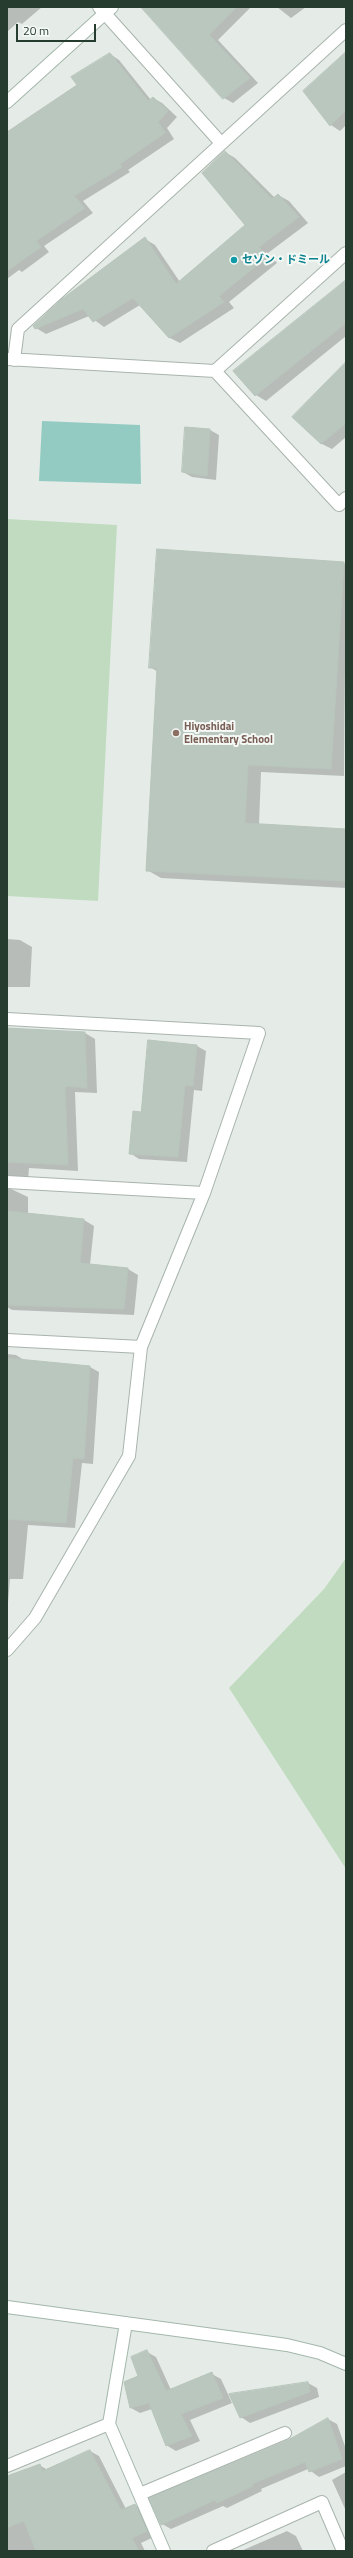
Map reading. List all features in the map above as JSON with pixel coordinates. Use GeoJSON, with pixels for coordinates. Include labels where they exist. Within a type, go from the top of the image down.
{"type":"FeatureCollection","features":[{"type":"Feature","properties":{"kind":"street"},"geometry":{"type":"LineString","coordinates":[[7,102],[105,9],[221,143]]}},
{"type":"Feature","properties":{"kind":"street"},"geometry":{"type":"LineString","coordinates":[[346,30],[18,330],[10,359],[215,371],[339,505],[346,498]]}},
{"type":"Feature","properties":{"kind":"street"},"geometry":{"type":"LineString","coordinates":[[215,371],[346,253]]}},
{"type":"Feature","properties":{"kind":"street"},"geometry":{"type":"LineString","coordinates":[[7,1019],[259,1033],[204,1193],[141,1347],[129,1456],[35,1618],[7,1650]]}},
{"type":"Feature","properties":{"kind":"street"},"geometry":{"type":"LineString","coordinates":[[7,1182],[204,1193]]}},
{"type":"Feature","properties":{"kind":"street"},"geometry":{"type":"LineString","coordinates":[[7,1340],[141,1347]]}},
{"type":"Feature","properties":{"kind":"street"},"geometry":{"type":"LineString","coordinates":[[7,2307],[286,2345],[320,2353],[346,2364]]}},
{"type":"Feature","properties":{"kind":"street"},"geometry":{"type":"LineString","coordinates":[[126,2323],[110,2424],[164,2551]]}},
{"type":"Feature","properties":{"kind":"street"},"geometry":{"type":"LineString","coordinates":[[7,2466],[110,2424]]}},
{"type":"Feature","properties":{"kind":"street"},"geometry":{"type":"LineString","coordinates":[[140,2494],[285,2432]]}},
{"type":"Feature","properties":{"kind":"street"},"geometry":{"type":"LineString","coordinates":[[213,2551],[322,2502],[343,2551]]}},
{"type":"Feature","properties":{"kind":"green space"},"geometry":{"type":"Polygon","coordinates":[[[7,519],[117,525],[98,901],[7,896],[7,519]]]}},
{"type":"Feature","properties":{"kind":"green space"},"geometry":{"type":"Polygon","coordinates":[[[346,1558],[346,1869],[229,1688],[324,1589],[346,1558]]]}},
{"type":"Feature","properties":{"kind":"water"},"geometry":{"type":"Polygon","coordinates":[[[42,421],[140,425],[141,484],[39,481],[42,421]]]}},
{"type":"Feature","properties":{"kind":"building"},"geometry":{"type":"Polygon","coordinates":[[[141,7],[237,7],[209,35],[250,78],[223,99],[141,7]]]}},
{"type":"Feature","properties":{"kind":"building"},"geometry":{"type":"Polygon","coordinates":[[[346,52],[346,110],[330,126],[303,91],[346,52]]]}},
{"type":"Feature","properties":{"kind":"building"},"geometry":{"type":"Polygon","coordinates":[[[110,53],[148,101],[153,97],[168,111],[158,122],[165,133],[120,164],[122,167],[74,196],[85,208],[36,241],[41,247],[7,271],[7,132],[77,85],[71,77],[110,53]]]}},
{"type":"Feature","properties":{"kind":"building"},"geometry":{"type":"Polygon","coordinates":[[[225,151],[272,199],[278,194],[299,217],[259,247],[267,257],[219,296],[224,302],[169,338],[133,298],[93,322],[83,309],[35,329],[33,326],[62,299],[145,237],[176,284],[245,225],[202,173],[225,151]]]}},
{"type":"Feature","properties":{"kind":"building"},"geometry":{"type":"Polygon","coordinates":[[[346,280],[346,323],[255,396],[233,371],[346,280]]]}},
{"type":"Feature","properties":{"kind":"building"},"geometry":{"type":"Polygon","coordinates":[[[346,362],[346,423],[321,444],[292,417],[346,362]]]}},
{"type":"Feature","properties":{"kind":"building"},"geometry":{"type":"Polygon","coordinates":[[[185,427],[210,429],[207,476],[182,472],[185,427]]]}},
{"type":"Feature","properties":{"kind":"building"},"geometry":{"type":"Polygon","coordinates":[[[157,549],[344,562],[331,769],[248,765],[245,823],[346,829],[346,881],[146,871],[157,668],[149,668],[157,549]]]}},
{"type":"Feature","properties":{"kind":"building"},"geometry":{"type":"Polygon","coordinates":[[[7,1028],[85,1032],[87,1088],[65,1086],[68,1165],[7,1162],[7,1028]]]}},
{"type":"Feature","properties":{"kind":"building"},"geometry":{"type":"Polygon","coordinates":[[[148,1040],[197,1045],[193,1086],[185,1085],[178,1157],[129,1154],[133,1111],[141,1112],[148,1040]]]}},
{"type":"Feature","properties":{"kind":"building"},"geometry":{"type":"Polygon","coordinates":[[[7,1211],[84,1219],[80,1263],[128,1268],[124,1309],[7,1305],[7,1211]]]}},
{"type":"Feature","properties":{"kind":"building"},"geometry":{"type":"Polygon","coordinates":[[[7,1358],[90,1366],[84,1459],[73,1458],[66,1523],[7,1519],[7,1358]]]}},
{"type":"Feature","properties":{"kind":"building"},"geometry":{"type":"Polygon","coordinates":[[[147,2350],[166,2391],[212,2372],[223,2398],[181,2414],[192,2436],[166,2446],[149,2403],[130,2408],[124,2382],[138,2376],[131,2357],[147,2350]]]}},
{"type":"Feature","properties":{"kind":"building"},"geometry":{"type":"Polygon","coordinates":[[[308,2382],[310,2392],[240,2418],[229,2394],[308,2382]]]}},
{"type":"Feature","properties":{"kind":"building"},"geometry":{"type":"Polygon","coordinates":[[[328,2418],[342,2459],[309,2472],[305,2462],[252,2484],[253,2486],[217,2503],[215,2500],[161,2525],[149,2498],[288,2440],[328,2418]]]}},
{"type":"Feature","properties":{"kind":"building"},"geometry":{"type":"Polygon","coordinates":[[[90,2450],[121,2510],[135,2504],[147,2531],[132,2538],[139,2551],[36,2551],[24,2521],[7,2528],[7,2476],[40,2464],[42,2471],[90,2450]]]}},
{"type":"Feature","properties":{"kind":"place","name":"セゾン・ドミール"},"geometry":{"type":"Point","coordinates":[234,260]}},
{"type":"Feature","properties":{"kind":"place","name":"Hiyoshidai Elementary School"},"geometry":{"type":"Point","coordinates":[176,733]}}]}
